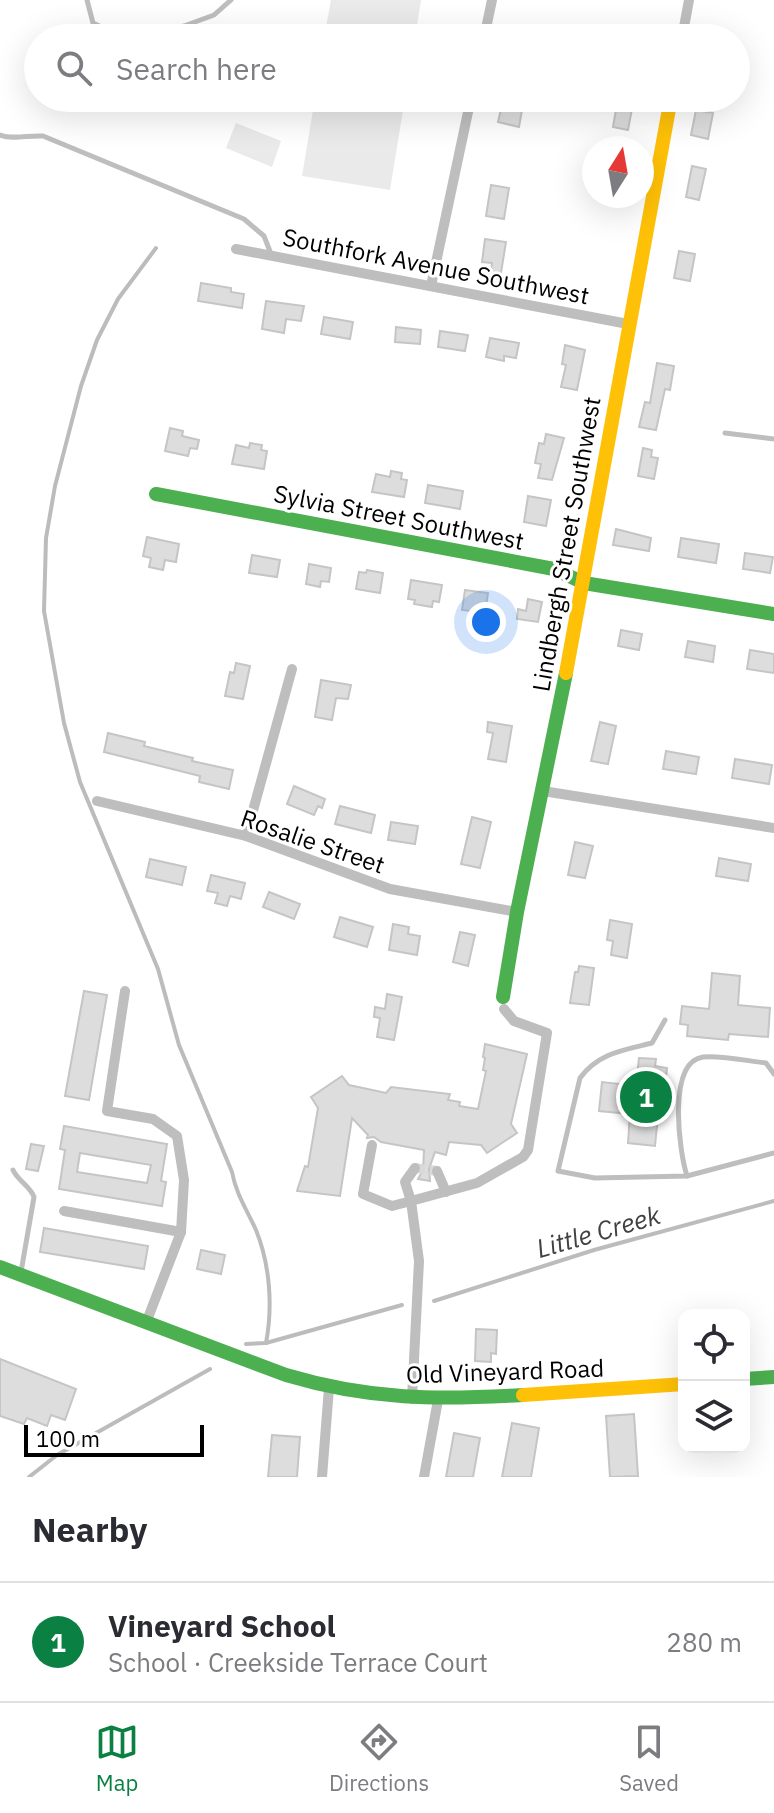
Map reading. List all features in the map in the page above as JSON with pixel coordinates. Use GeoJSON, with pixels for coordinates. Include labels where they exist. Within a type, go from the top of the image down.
{"type":"FeatureCollection","features":[{"type":"Feature","properties":{"kind":"street"},"geometry":{"type":"LineString","coordinates":[[487,24],[492,0]]}},
{"type":"Feature","properties":{"kind":"street"},"geometry":{"type":"LineString","coordinates":[[685,24],[689,0]]}},
{"type":"Feature","properties":{"kind":"street"},"geometry":{"type":"LineString","coordinates":[[431,286],[468,112]]}},
{"type":"Feature","properties":{"kind":"street","name":"Lindbergh Street Southwest"},"geometry":{"type":"LineString","coordinates":[[503,1003],[517,912],[584,583],[668,112]]}},
{"type":"Feature","properties":{"kind":"street","name":"Southfork Avenue Southwest"},"geometry":{"type":"LineString","coordinates":[[236,249],[628,324]]}},
{"type":"Feature","properties":{"kind":"street","name":"Sylvia Street Southwest"},"geometry":{"type":"LineString","coordinates":[[156,494],[554,569],[584,583],[774,614]]}},
{"type":"Feature","properties":{"kind":"street"},"geometry":{"type":"LineString","coordinates":[[246,836],[292,669]]}},
{"type":"Feature","properties":{"kind":"street"},"geometry":{"type":"LineString","coordinates":[[543,791],[774,828]]}},
{"type":"Feature","properties":{"kind":"street","name":"Rosalie Street"},"geometry":{"type":"LineString","coordinates":[[97,801],[246,836],[390,889],[517,912]]}},
{"type":"Feature","properties":{"kind":"street"},"geometry":{"type":"LineString","coordinates":[[125,991],[107,1111],[153,1119],[177,1136],[184,1180],[181,1232],[146,1323]]}},
{"type":"Feature","properties":{"kind":"street"},"geometry":{"type":"LineString","coordinates":[[372,1145],[363,1194],[392,1206],[477,1183],[523,1157],[528,1150],[547,1033],[514,1021],[503,1003]]}},
{"type":"Feature","properties":{"kind":"street"},"geometry":{"type":"LineString","coordinates":[[412,1399],[418,1275],[411,1201],[405,1182],[415,1168]]}},
{"type":"Feature","properties":{"kind":"street"},"geometry":{"type":"LineString","coordinates":[[437,1171],[446,1192]]}},
{"type":"Feature","properties":{"kind":"street"},"geometry":{"type":"LineString","coordinates":[[64,1211],[181,1232]]}},
{"type":"Feature","properties":{"kind":"street","name":"Old Vineyard Road"},"geometry":{"type":"LineString","coordinates":[[0,1267],[251,1363],[329,1388],[438,1400],[678,1384]]}},
{"type":"Feature","properties":{"kind":"street"},"geometry":{"type":"LineString","coordinates":[[750,1379],[774,1377]]}},
{"type":"Feature","properties":{"kind":"street"},"geometry":{"type":"LineString","coordinates":[[322,1477],[329,1388]]}},
{"type":"Feature","properties":{"kind":"street"},"geometry":{"type":"LineString","coordinates":[[424,1477],[438,1400]]}},
{"type":"Feature","properties":{"kind":"lane"},"geometry":{"type":"LineString","coordinates":[[87,0],[95,24]]}},
{"type":"Feature","properties":{"kind":"lane"},"geometry":{"type":"LineString","coordinates":[[189,24],[214,15],[231,0]]}},
{"type":"Feature","properties":{"kind":"lane"},"geometry":{"type":"LineString","coordinates":[[0,135],[10,139],[25,135],[43,136],[244,219],[264,236],[272,255]]}},
{"type":"Feature","properties":{"kind":"lane"},"geometry":{"type":"LineString","coordinates":[[725,433],[774,439]]}},
{"type":"Feature","properties":{"kind":"lane"},"geometry":{"type":"LineString","coordinates":[[665,1020],[652,1043],[606,1054],[587,1068],[580,1078],[558,1171],[595,1178],[687,1176],[774,1153]]}},
{"type":"Feature","properties":{"kind":"lane"},"geometry":{"type":"LineString","coordinates":[[687,1176],[678,1133],[683,1073],[691,1062],[703,1057],[766,1063],[774,1074]]}},
{"type":"Feature","properties":{"kind":"lane"},"geometry":{"type":"LineString","coordinates":[[13,1170],[34,1197],[20,1275]]}},
{"type":"Feature","properties":{"kind":"shaded area"},"geometry":{"type":"Polygon","coordinates":[[[331,0],[421,0],[417,24],[327,24],[331,0]]]}},
{"type":"Feature","properties":{"kind":"shaded area"},"geometry":{"type":"Polygon","coordinates":[[[313,112],[403,112],[390,190],[302,176],[313,112]]]}},
{"type":"Feature","properties":{"kind":"shaded area"},"geometry":{"type":"Polygon","coordinates":[[[236,123],[281,141],[272,167],[226,148],[236,123]]]}},
{"type":"Feature","properties":{"kind":"building"},"geometry":{"type":"Polygon","coordinates":[[[500,112],[522,112],[519,127],[498,122],[500,112]]]}},
{"type":"Feature","properties":{"kind":"building"},"geometry":{"type":"Polygon","coordinates":[[[616,112],[631,112],[628,130],[613,127],[616,112]]]}},
{"type":"Feature","properties":{"kind":"building"},"geometry":{"type":"Polygon","coordinates":[[[696,112],[713,113],[708,139],[691,135],[696,112]]]}},
{"type":"Feature","properties":{"kind":"building"},"geometry":{"type":"Polygon","coordinates":[[[692,166],[706,169],[699,200],[686,197],[692,166]]]}},
{"type":"Feature","properties":{"kind":"building"},"geometry":{"type":"Polygon","coordinates":[[[491,185],[509,188],[504,219],[486,216],[491,185]]]}},
{"type":"Feature","properties":{"kind":"building"},"geometry":{"type":"Polygon","coordinates":[[[485,239],[506,242],[500,279],[490,277],[492,263],[482,262],[485,239]]]}},
{"type":"Feature","properties":{"kind":"building"},"geometry":{"type":"Polygon","coordinates":[[[679,251],[695,254],[690,281],[674,278],[679,251]]]}},
{"type":"Feature","properties":{"kind":"building"},"geometry":{"type":"Polygon","coordinates":[[[201,283],[231,288],[231,292],[244,294],[242,308],[198,301],[201,283]]]}},
{"type":"Feature","properties":{"kind":"building"},"geometry":{"type":"Polygon","coordinates":[[[266,301],[304,306],[301,321],[286,319],[284,333],[262,329],[266,301]]]}},
{"type":"Feature","properties":{"kind":"building"},"geometry":{"type":"Polygon","coordinates":[[[324,317],[353,322],[350,339],[321,334],[324,317]]]}},
{"type":"Feature","properties":{"kind":"building"},"geometry":{"type":"Polygon","coordinates":[[[396,327],[421,330],[420,344],[395,342],[396,327]]]}},
{"type":"Feature","properties":{"kind":"building"},"geometry":{"type":"Polygon","coordinates":[[[440,331],[468,335],[465,351],[438,347],[440,331]]]}},
{"type":"Feature","properties":{"kind":"building"},"geometry":{"type":"Polygon","coordinates":[[[490,338],[519,343],[516,358],[504,356],[504,361],[486,357],[490,338]]]}},
{"type":"Feature","properties":{"kind":"building"},"geometry":{"type":"Polygon","coordinates":[[[565,345],[585,350],[577,390],[561,387],[566,365],[562,364],[565,345]]]}},
{"type":"Feature","properties":{"kind":"building"},"geometry":{"type":"Polygon","coordinates":[[[657,363],[674,366],[670,390],[665,389],[656,430],[639,427],[645,402],[650,403],[657,363]]]}},
{"type":"Feature","properties":{"kind":"building"},"geometry":{"type":"Polygon","coordinates":[[[170,428],[183,431],[182,436],[199,440],[197,449],[190,448],[188,456],[165,451],[170,428]]]}},
{"type":"Feature","properties":{"kind":"building"},"geometry":{"type":"Polygon","coordinates":[[[546,434],[564,438],[552,480],[538,478],[541,464],[535,463],[539,443],[544,444],[546,434]]]}},
{"type":"Feature","properties":{"kind":"building"},"geometry":{"type":"Polygon","coordinates":[[[250,443],[262,445],[261,450],[267,451],[264,469],[232,464],[236,445],[249,448],[250,443]]]}},
{"type":"Feature","properties":{"kind":"building"},"geometry":{"type":"Polygon","coordinates":[[[643,448],[652,450],[651,457],[658,458],[654,479],[638,476],[643,448]]]}},
{"type":"Feature","properties":{"kind":"building"},"geometry":{"type":"Polygon","coordinates":[[[391,471],[402,473],[401,479],[407,480],[404,497],[372,492],[376,474],[390,477],[391,471]]]}},
{"type":"Feature","properties":{"kind":"building"},"geometry":{"type":"Polygon","coordinates":[[[428,485],[463,491],[460,509],[425,503],[428,485]]]}},
{"type":"Feature","properties":{"kind":"building"},"geometry":{"type":"Polygon","coordinates":[[[528,496],[551,500],[546,526],[524,522],[528,496]]]}},
{"type":"Feature","properties":{"kind":"building"},"geometry":{"type":"Polygon","coordinates":[[[616,529],[651,538],[649,551],[613,545],[616,529]]]}},
{"type":"Feature","properties":{"kind":"building"},"geometry":{"type":"Polygon","coordinates":[[[147,537],[179,544],[176,562],[165,560],[163,570],[149,567],[151,558],[143,556],[147,537]]]}},
{"type":"Feature","properties":{"kind":"building"},"geometry":{"type":"Polygon","coordinates":[[[681,538],[719,544],[716,563],[678,557],[681,538]]]}},
{"type":"Feature","properties":{"kind":"building"},"geometry":{"type":"Polygon","coordinates":[[[745,553],[773,557],[770,573],[743,569],[745,553]]]}},
{"type":"Feature","properties":{"kind":"building"},"geometry":{"type":"Polygon","coordinates":[[[252,555],[280,560],[277,577],[249,573],[252,555]]]}},
{"type":"Feature","properties":{"kind":"building"},"geometry":{"type":"Polygon","coordinates":[[[309,564],[331,568],[329,582],[321,581],[320,587],[306,584],[309,564]]]}},
{"type":"Feature","properties":{"kind":"building"},"geometry":{"type":"Polygon","coordinates":[[[367,570],[383,573],[380,593],[356,589],[359,572],[366,573],[367,570]]]}},
{"type":"Feature","properties":{"kind":"building"},"geometry":{"type":"Polygon","coordinates":[[[411,580],[442,585],[439,602],[433,601],[432,607],[414,604],[415,600],[408,599],[411,580]]]}},
{"type":"Feature","properties":{"kind":"building"},"geometry":{"type":"Polygon","coordinates":[[[465,590],[488,593],[485,613],[462,610],[465,590]]]}},
{"type":"Feature","properties":{"kind":"building"},"geometry":{"type":"Polygon","coordinates":[[[528,599],[542,602],[538,622],[517,619],[518,609],[526,611],[528,599]]]}},
{"type":"Feature","properties":{"kind":"building"},"geometry":{"type":"Polygon","coordinates":[[[621,630],[642,634],[639,650],[618,646],[621,630]]]}},
{"type":"Feature","properties":{"kind":"building"},"geometry":{"type":"Polygon","coordinates":[[[688,641],[715,646],[713,662],[685,657],[688,641]]]}},
{"type":"Feature","properties":{"kind":"building"},"geometry":{"type":"Polygon","coordinates":[[[750,650],[774,654],[774,673],[747,669],[750,650]]]}},
{"type":"Feature","properties":{"kind":"building"},"geometry":{"type":"Polygon","coordinates":[[[236,663],[250,666],[243,699],[225,696],[230,672],[234,673],[236,663]]]}},
{"type":"Feature","properties":{"kind":"building"},"geometry":{"type":"Polygon","coordinates":[[[321,680],[351,685],[348,699],[336,698],[332,720],[315,717],[321,680]]]}},
{"type":"Feature","properties":{"kind":"building"},"geometry":{"type":"Polygon","coordinates":[[[488,722],[512,726],[506,762],[488,759],[493,733],[487,732],[488,722]]]}},
{"type":"Feature","properties":{"kind":"building"},"geometry":{"type":"Polygon","coordinates":[[[600,722],[616,726],[608,764],[591,761],[600,722]]]}},
{"type":"Feature","properties":{"kind":"building"},"geometry":{"type":"Polygon","coordinates":[[[108,733],[193,758],[192,761],[233,770],[229,789],[199,782],[200,776],[104,752],[108,733]]]}},
{"type":"Feature","properties":{"kind":"building"},"geometry":{"type":"Polygon","coordinates":[[[666,751],[699,757],[696,774],[663,769],[666,751]]]}},
{"type":"Feature","properties":{"kind":"building"},"geometry":{"type":"Polygon","coordinates":[[[735,759],[772,765],[769,784],[732,778],[735,759]]]}},
{"type":"Feature","properties":{"kind":"building"},"geometry":{"type":"Polygon","coordinates":[[[294,786],[325,799],[322,808],[318,806],[314,815],[287,804],[294,786]]]}},
{"type":"Feature","properties":{"kind":"building"},"geometry":{"type":"Polygon","coordinates":[[[340,806],[375,815],[371,833],[335,824],[340,806]]]}},
{"type":"Feature","properties":{"kind":"building"},"geometry":{"type":"Polygon","coordinates":[[[472,817],[491,822],[480,868],[461,864],[472,817]]]}},
{"type":"Feature","properties":{"kind":"building"},"geometry":{"type":"Polygon","coordinates":[[[391,822],[418,826],[415,844],[388,840],[391,822]]]}},
{"type":"Feature","properties":{"kind":"building"},"geometry":{"type":"Polygon","coordinates":[[[575,842],[593,846],[585,878],[568,875],[575,842]]]}},
{"type":"Feature","properties":{"kind":"building"},"geometry":{"type":"Polygon","coordinates":[[[719,858],[751,864],[748,881],[716,876],[719,858]]]}},
{"type":"Feature","properties":{"kind":"building"},"geometry":{"type":"Polygon","coordinates":[[[150,859],[186,867],[182,885],[146,877],[150,859]]]}},
{"type":"Feature","properties":{"kind":"building"},"geometry":{"type":"Polygon","coordinates":[[[211,875],[245,883],[241,899],[230,896],[227,906],[215,903],[218,893],[207,891],[211,875]]]}},
{"type":"Feature","properties":{"kind":"building"},"geometry":{"type":"Polygon","coordinates":[[[269,892],[300,904],[294,919],[263,907],[269,892]]]}},
{"type":"Feature","properties":{"kind":"building"},"geometry":{"type":"Polygon","coordinates":[[[340,917],[373,927],[367,947],[334,937],[340,917]]]}},
{"type":"Feature","properties":{"kind":"building"},"geometry":{"type":"Polygon","coordinates":[[[610,920],[632,924],[627,958],[611,955],[613,941],[607,940],[610,920]]]}},
{"type":"Feature","properties":{"kind":"building"},"geometry":{"type":"Polygon","coordinates":[[[393,924],[409,927],[408,934],[420,936],[417,955],[389,950],[393,924]]]}},
{"type":"Feature","properties":{"kind":"building"},"geometry":{"type":"Polygon","coordinates":[[[460,932],[475,935],[468,966],[453,962],[460,932]]]}},
{"type":"Feature","properties":{"kind":"building"},"geometry":{"type":"Polygon","coordinates":[[[579,966],[594,968],[589,1005],[570,1003],[575,972],[578,972],[579,966]]]}},
{"type":"Feature","properties":{"kind":"building"},"geometry":{"type":"Polygon","coordinates":[[[712,973],[740,976],[738,1005],[770,1008],[768,1037],[729,1034],[728,1040],[687,1036],[688,1025],[680,1024],[682,1006],[709,1009],[712,973]]]}},
{"type":"Feature","properties":{"kind":"building"},"geometry":{"type":"Polygon","coordinates":[[[84,991],[107,995],[89,1100],[65,1096],[84,991]]]}},
{"type":"Feature","properties":{"kind":"building"},"geometry":{"type":"Polygon","coordinates":[[[387,994],[402,997],[394,1040],[377,1037],[380,1018],[374,1017],[375,1007],[385,1009],[387,994]]]}},
{"type":"Feature","properties":{"kind":"building"},"geometry":{"type":"Polygon","coordinates":[[[485,1044],[527,1054],[511,1124],[517,1133],[487,1153],[481,1145],[449,1142],[446,1155],[435,1152],[429,1169],[430,1181],[418,1179],[423,1170],[424,1150],[381,1142],[374,1137],[367,1138],[368,1135],[352,1118],[340,1196],[297,1191],[305,1166],[308,1167],[318,1108],[311,1097],[342,1076],[349,1085],[386,1093],[391,1087],[450,1094],[448,1100],[460,1102],[459,1106],[478,1109],[486,1071],[483,1070],[485,1044]]]}},
{"type":"Feature","properties":{"kind":"building"},"geometry":{"type":"Polygon","coordinates":[[[639,1058],[656,1059],[655,1066],[667,1068],[655,1146],[628,1143],[630,1114],[599,1111],[602,1082],[636,1086],[639,1058]]]}},
{"type":"Feature","properties":{"kind":"building"},"geometry":{"type":"Polygon","coordinates":[[[64,1126],[167,1144],[161,1181],[166,1182],[162,1206],[59,1189],[65,1150],[60,1149],[64,1126]],[[80,1153],[77,1172],[147,1183],[151,1165],[80,1153]]]}},
{"type":"Feature","properties":{"kind":"building"},"geometry":{"type":"Polygon","coordinates":[[[31,1144],[44,1146],[38,1171],[26,1169],[31,1144]]]}},
{"type":"Feature","properties":{"kind":"building"},"geometry":{"type":"Polygon","coordinates":[[[44,1228],[148,1246],[144,1269],[40,1252],[44,1228]]]}},
{"type":"Feature","properties":{"kind":"building"},"geometry":{"type":"Polygon","coordinates":[[[201,1250],[225,1255],[221,1274],[197,1269],[201,1250]]]}},
{"type":"Feature","properties":{"kind":"building"},"geometry":{"type":"Polygon","coordinates":[[[476,1329],[497,1330],[496,1354],[491,1353],[491,1362],[475,1361],[476,1329]]]}},
{"type":"Feature","properties":{"kind":"building"},"geometry":{"type":"Polygon","coordinates":[[[0,1359],[76,1389],[65,1420],[51,1415],[47,1426],[27,1418],[24,1424],[0,1416],[0,1359]]]}},
{"type":"Feature","properties":{"kind":"building"},"geometry":{"type":"Polygon","coordinates":[[[634,1414],[638,1476],[610,1477],[606,1416],[634,1414]]]}},
{"type":"Feature","properties":{"kind":"building"},"geometry":{"type":"Polygon","coordinates":[[[512,1423],[539,1428],[531,1477],[502,1477],[512,1423]]]}},
{"type":"Feature","properties":{"kind":"building"},"geometry":{"type":"Polygon","coordinates":[[[454,1433],[480,1438],[473,1477],[446,1477],[454,1433]]]}},
{"type":"Feature","properties":{"kind":"building"},"geometry":{"type":"Polygon","coordinates":[[[272,1435],[300,1437],[297,1477],[268,1477],[272,1435]]]}},
{"type":"Feature","properties":{"kind":"waterway"},"geometry":{"type":"LineString","coordinates":[[156,248],[118,299],[97,340],[81,386],[55,486],[46,538],[44,611],[64,723],[80,782],[158,969],[179,1045],[261,1243],[269,1286],[266,1343]]}},
{"type":"Feature","properties":{"kind":"waterway","name":"Little Creek"},"geometry":{"type":"LineString","coordinates":[[434,1301],[594,1250],[774,1201]]}},
{"type":"Feature","properties":{"kind":"waterway","name":"Little Creek"},"geometry":{"type":"LineString","coordinates":[[246,1344],[266,1343],[402,1305]]}},
{"type":"Feature","properties":{"kind":"waterway","name":"Little Creek"},"geometry":{"type":"LineString","coordinates":[[29,1477],[57,1455],[210,1369]]}},
{"type":"Feature","properties":{"kind":"tunnel"},"geometry":{"type":"LineString","coordinates":[[415,1168],[437,1171]]}},
{"type":"Feature","properties":{"kind":"traffic: fast"},"geometry":{"type":"LineString","coordinates":[[156,494],[554,569],[584,583],[774,614]]}},
{"type":"Feature","properties":{"kind":"traffic: fast"},"geometry":{"type":"LineString","coordinates":[[503,997],[517,912],[566,673]]}},
{"type":"Feature","properties":{"kind":"traffic: fast"},"geometry":{"type":"LineString","coordinates":[[0,1267],[286,1375],[317,1383],[404,1396],[462,1398],[523,1395]]}},
{"type":"Feature","properties":{"kind":"traffic: fast"},"geometry":{"type":"LineString","coordinates":[[750,1379],[774,1377]]}},
{"type":"Feature","properties":{"kind":"traffic: slow"},"geometry":{"type":"LineString","coordinates":[[566,673],[668,112]]}},
{"type":"Feature","properties":{"kind":"traffic: slow"},"geometry":{"type":"LineString","coordinates":[[523,1395],[678,1384]]}},
{"type":"Feature","properties":{"kind":"place","name":"Vineyard School"},"geometry":{"type":"Point","coordinates":[646,1097]}}]}
